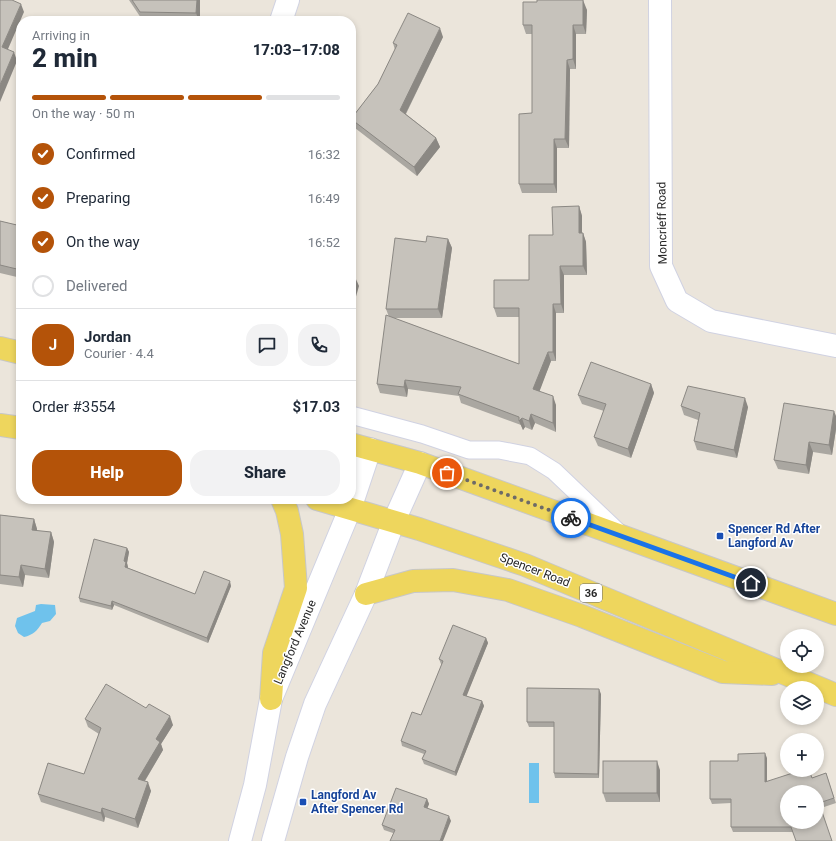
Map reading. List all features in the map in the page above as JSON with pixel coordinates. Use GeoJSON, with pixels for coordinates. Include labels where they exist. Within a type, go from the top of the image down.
{"type":"FeatureCollection","features":[{"type":"Feature","properties":{"kind":"main road"},"geometry":{"type":"LineString","coordinates":[[283,16],[288,0]]}},
{"type":"Feature","properties":{"kind":"main road","name":"Moncrieff Road"},"geometry":{"type":"LineString","coordinates":[[660,0],[661,266],[677,301],[711,321],[836,346]]}},
{"type":"Feature","properties":{"kind":"main road"},"geometry":{"type":"LineString","coordinates":[[0,348],[16,352]]}},
{"type":"Feature","properties":{"kind":"main road"},"geometry":{"type":"LineString","coordinates":[[0,424],[16,427]]}},
{"type":"Feature","properties":{"kind":"main road"},"geometry":{"type":"LineString","coordinates":[[361,447],[420,463],[836,614]]}},
{"type":"Feature","properties":{"kind":"main road","name":"Langford Avenue"},"geometry":{"type":"LineString","coordinates":[[356,475],[361,447]]}},
{"type":"Feature","properties":{"kind":"main road"},"geometry":{"type":"LineString","coordinates":[[273,841],[315,704],[366,594],[394,522],[420,463]]}},
{"type":"Feature","properties":{"kind":"main road"},"geometry":{"type":"LineString","coordinates":[[271,699],[274,654],[296,588],[292,534],[284,504]]}},
{"type":"Feature","properties":{"kind":"main road","name":"Spencer Road"},"geometry":{"type":"LineString","coordinates":[[334,504],[394,522],[525,565],[836,695]]}},
{"type":"Feature","properties":{"kind":"main road","name":"Langford Avenue"},"geometry":{"type":"LineString","coordinates":[[240,841],[255,785],[271,699],[351,504]]}},
{"type":"Feature","properties":{"kind":"main road"},"geometry":{"type":"LineString","coordinates":[[366,594],[413,581],[453,580],[508,590],[582,616],[723,672],[785,674]]}},
{"type":"Feature","properties":{"kind":"lane"},"geometry":{"type":"LineString","coordinates":[[356,416],[422,434],[469,450],[499,450],[530,456],[554,472],[609,525],[624,537]]}},
{"type":"Feature","properties":{"kind":"water"},"geometry":{"type":"Polygon","coordinates":[[[36,605],[55,605],[56,614],[50,621],[42,623],[34,632],[24,637],[18,633],[15,626],[17,618],[35,611],[36,605]]]}},
{"type":"Feature","properties":{"kind":"water"},"geometry":{"type":"Polygon","coordinates":[[[529,763],[539,763],[539,803],[529,803],[529,763]]]}},
{"type":"Feature","properties":{"kind":"building"},"geometry":{"type":"Polygon","coordinates":[[[0,0],[12,0],[21,4],[2,47],[14,52],[0,85],[0,0]]]}},
{"type":"Feature","properties":{"kind":"building"},"geometry":{"type":"Polygon","coordinates":[[[132,0],[197,0],[196,13],[140,12],[132,0]]]}},
{"type":"Feature","properties":{"kind":"building"},"geometry":{"type":"Polygon","coordinates":[[[537,0],[583,0],[583,25],[573,25],[573,59],[567,60],[565,139],[554,139],[554,184],[519,184],[519,114],[532,113],[532,25],[523,25],[523,2],[537,2],[537,0]]]}},
{"type":"Feature","properties":{"kind":"building"},"geometry":{"type":"Polygon","coordinates":[[[408,13],[440,28],[400,110],[436,138],[414,167],[356,123],[356,113],[378,84],[397,45],[393,43],[408,13]]]}},
{"type":"Feature","properties":{"kind":"building"},"geometry":{"type":"Polygon","coordinates":[[[579,206],[579,233],[583,233],[583,266],[560,266],[561,304],[553,304],[553,352],[548,352],[533,389],[553,396],[553,423],[531,414],[529,421],[522,418],[519,421],[519,417],[458,394],[461,387],[405,380],[404,387],[377,384],[386,315],[519,364],[519,308],[494,308],[494,280],[529,280],[529,235],[553,235],[552,207],[579,206]]]}},
{"type":"Feature","properties":{"kind":"building"},"geometry":{"type":"Polygon","coordinates":[[[0,221],[16,225],[16,269],[0,265],[0,221]]]}},
{"type":"Feature","properties":{"kind":"building"},"geometry":{"type":"Polygon","coordinates":[[[427,236],[448,239],[438,309],[386,309],[395,238],[426,242],[427,236]]]}},
{"type":"Feature","properties":{"kind":"building"},"geometry":{"type":"Polygon","coordinates":[[[591,362],[651,384],[628,449],[594,437],[606,404],[578,395],[591,362]]]}},
{"type":"Feature","properties":{"kind":"building"},"geometry":{"type":"Polygon","coordinates":[[[688,386],[745,398],[734,450],[694,441],[700,413],[681,406],[688,386]]]}},
{"type":"Feature","properties":{"kind":"building"},"geometry":{"type":"Polygon","coordinates":[[[784,403],[834,411],[829,445],[809,442],[806,465],[774,460],[784,403]]]}},
{"type":"Feature","properties":{"kind":"building"},"geometry":{"type":"Polygon","coordinates":[[[0,515],[34,519],[32,530],[51,532],[45,569],[21,565],[19,577],[0,575],[0,515]]]}},
{"type":"Feature","properties":{"kind":"building"},"geometry":{"type":"Polygon","coordinates":[[[94,539],[127,548],[124,561],[126,562],[125,567],[195,594],[204,571],[230,581],[207,638],[112,601],[111,606],[79,598],[94,539]]]}},
{"type":"Feature","properties":{"kind":"building"},"geometry":{"type":"Polygon","coordinates":[[[453,625],[486,638],[463,695],[482,701],[455,772],[422,759],[426,751],[401,741],[412,712],[421,715],[443,661],[439,659],[453,625]]]}},
{"type":"Feature","properties":{"kind":"building"},"geometry":{"type":"Polygon","coordinates":[[[106,684],[146,708],[149,704],[170,716],[156,739],[160,742],[138,779],[148,782],[135,819],[102,808],[101,813],[38,794],[48,763],[84,774],[101,728],[85,719],[106,684]]]}},
{"type":"Feature","properties":{"kind":"building"},"geometry":{"type":"Polygon","coordinates":[[[527,688],[599,689],[598,774],[554,773],[554,722],[527,722],[527,688]]]}},
{"type":"Feature","properties":{"kind":"building"},"geometry":{"type":"Polygon","coordinates":[[[765,753],[765,782],[780,777],[824,777],[824,774],[826,773],[834,798],[824,801],[824,785],[780,785],[780,827],[731,827],[731,799],[710,799],[710,761],[738,761],[738,754],[765,753]]]}},
{"type":"Feature","properties":{"kind":"building"},"geometry":{"type":"Polygon","coordinates":[[[603,761],[657,761],[657,793],[603,793],[603,761]]]}},
{"type":"Feature","properties":{"kind":"building"},"geometry":{"type":"Polygon","coordinates":[[[396,788],[427,799],[424,807],[449,816],[440,841],[390,841],[395,830],[382,825],[396,788]]]}},
{"type":"Feature","properties":{"kind":"building"},"geometry":{"type":"Polygon","coordinates":[[[824,818],[832,841],[796,841],[792,829],[824,829],[824,818]]]}},
{"type":"Feature","properties":{"kind":"way so far"},"geometry":{"type":"LineString","coordinates":[[447,473],[571,518]]}},
{"type":"Feature","properties":{"kind":"place","name":"Spencer Rd After Langford Av"},"geometry":{"type":"Point","coordinates":[720,536]}},
{"type":"Feature","properties":{"kind":"place","name":"Langford Av After Spencer Rd"},"geometry":{"type":"Point","coordinates":[303,802]}},
{"type":"Feature","properties":{"kind":"route"},"geometry":{"type":"LineString","coordinates":[[571,518],[751,583]]}}]}
